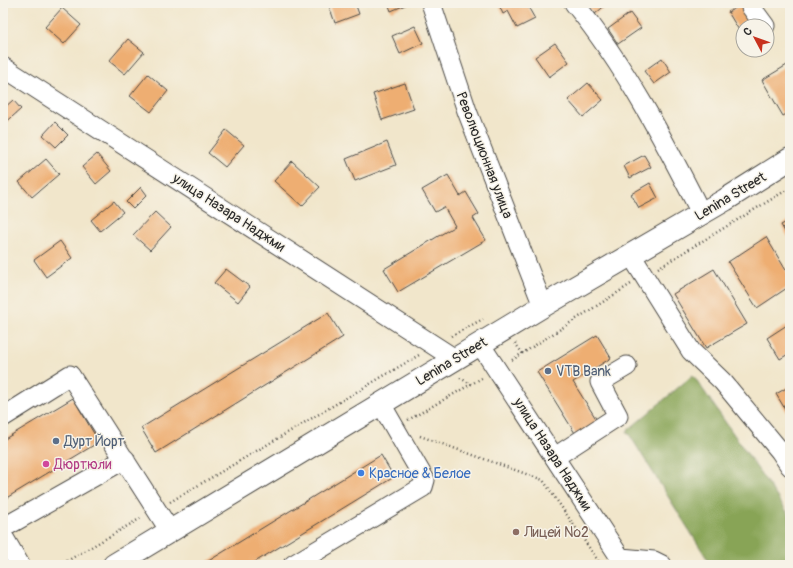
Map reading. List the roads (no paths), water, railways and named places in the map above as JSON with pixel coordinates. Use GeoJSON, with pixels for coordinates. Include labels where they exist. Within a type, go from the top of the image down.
{"type":"FeatureCollection","features":[{"type":"Feature","properties":{"kind":"main road","name":"Lenina Street"},"geometry":{"type":"LineString","coordinates":[[114,565],[381,404],[456,368],[480,344],[632,255],[790,159]]}},
{"type":"Feature","properties":{"kind":"street","name":"Революционная улица"},"geometry":{"type":"LineString","coordinates":[[431,3],[467,111],[543,306]]}},
{"type":"Feature","properties":{"kind":"street"},"geometry":{"type":"LineString","coordinates":[[574,3],[600,35],[659,131],[702,213]]}},
{"type":"Feature","properties":{"kind":"street"},"geometry":{"type":"LineString","coordinates":[[750,3],[759,18]]}},
{"type":"Feature","properties":{"kind":"street","name":"улица Назара Наджми"},"geometry":{"type":"LineString","coordinates":[[3,67],[435,345],[456,368]]}},
{"type":"Feature","properties":{"kind":"street"},"geometry":{"type":"LineString","coordinates":[[632,255],[691,351],[723,382],[780,451],[790,466]]}},
{"type":"Feature","properties":{"kind":"street","name":"улица Назара Наджми"},"geometry":{"type":"LineString","coordinates":[[480,344],[623,562]]}},
{"type":"Feature","properties":{"kind":"street"},"geometry":{"type":"LineString","coordinates":[[555,457],[618,416],[600,382],[627,366]]}},
{"type":"Feature","properties":{"kind":"street"},"geometry":{"type":"LineString","coordinates":[[3,417],[70,375],[170,531]]}},
{"type":"Feature","properties":{"kind":"street"},"geometry":{"type":"LineString","coordinates":[[293,565],[423,487],[426,480],[381,404]]}},
{"type":"Feature","properties":{"kind":"street"},"geometry":{"type":"LineString","coordinates":[[3,528],[125,459]]}},
{"type":"Feature","properties":{"kind":"street"},"geometry":{"type":"LineString","coordinates":[[3,536],[20,565]]}},
{"type":"Feature","properties":{"kind":"street"},"geometry":{"type":"LineString","coordinates":[[623,562],[654,561],[662,565]]}},
{"type":"Feature","properties":{"kind":"place","name":"VTB Bank"},"geometry":{"type":"Point","coordinates":[548,371]}},
{"type":"Feature","properties":{"kind":"place","name":"Дурт Йорт"},"geometry":{"type":"Point","coordinates":[56,441]}},
{"type":"Feature","properties":{"kind":"place","name":"Дюртюли"},"geometry":{"type":"Point","coordinates":[46,464]}},
{"type":"Feature","properties":{"kind":"place","name":"Красное & Белое"},"geometry":{"type":"Point","coordinates":[361,473]}},
{"type":"Feature","properties":{"kind":"place","name":"Лицей №2"},"geometry":{"type":"Point","coordinates":[516,532]}}]}
